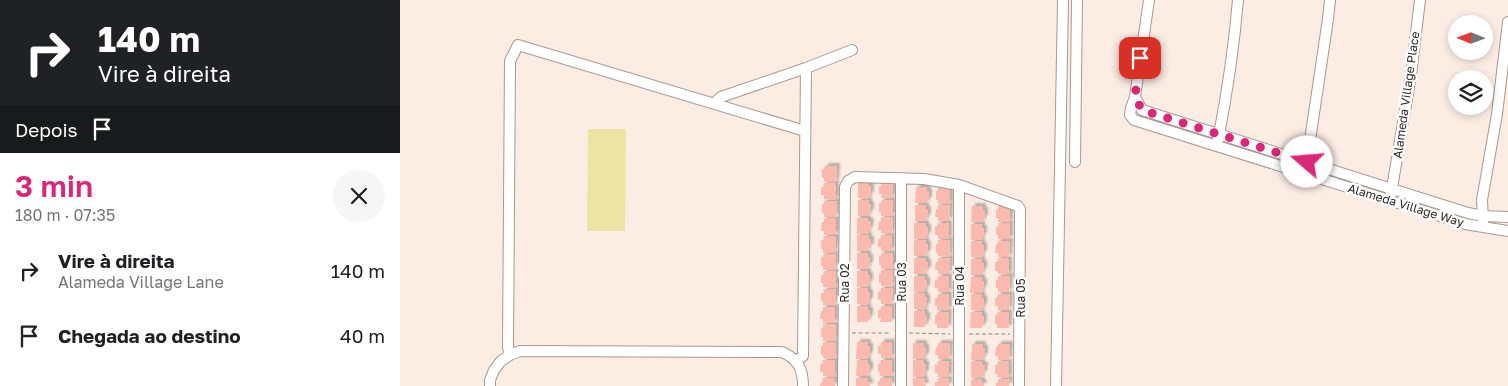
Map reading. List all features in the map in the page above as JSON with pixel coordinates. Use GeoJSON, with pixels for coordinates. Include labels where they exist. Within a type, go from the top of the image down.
{"type":"FeatureCollection","features":[{"type":"Feature","properties":{"kind":"street"},"geometry":{"type":"LineString","coordinates":[[1056,386],[1063,0]]}},
{"type":"Feature","properties":{"kind":"street"},"geometry":{"type":"LineString","coordinates":[[1075,162],[1078,0]]}},
{"type":"Feature","properties":{"kind":"street"},"geometry":{"type":"LineString","coordinates":[[1135,97],[1149,0]]}},
{"type":"Feature","properties":{"kind":"street"},"geometry":{"type":"LineString","coordinates":[[1216,146],[1222,122],[1238,0]]}},
{"type":"Feature","properties":{"kind":"street"},"geometry":{"type":"LineString","coordinates":[[1305,174],[1330,0]]}},
{"type":"Feature","properties":{"kind":"street","name":"Alameda Village Place"},"geometry":{"type":"LineString","coordinates":[[1390,200],[1420,0]]}},
{"type":"Feature","properties":{"kind":"street"},"geometry":{"type":"LineString","coordinates":[[1482,227],[1482,200],[1497,114],[1508,22]]}},
{"type":"Feature","properties":{"kind":"street"},"geometry":{"type":"LineString","coordinates":[[510,355],[508,347],[510,61],[518,45],[805,131]]}},
{"type":"Feature","properties":{"kind":"street"},"geometry":{"type":"LineString","coordinates":[[714,103],[721,97],[852,50]]}},
{"type":"Feature","properties":{"kind":"street"},"geometry":{"type":"LineString","coordinates":[[796,361],[803,356],[806,68]]}},
{"type":"Feature","properties":{"kind":"street","name":"Alameda Village Way"},"geometry":{"type":"LineString","coordinates":[[1135,97],[1142,110],[1468,213],[1508,217]]}},
{"type":"Feature","properties":{"kind":"street","name":"Alameda Village Way"},"geometry":{"type":"LineString","coordinates":[[1135,97],[1130,115],[1134,120],[1465,224],[1508,231]]}},
{"type":"Feature","properties":{"kind":"street","name":"Rua 02"},"geometry":{"type":"LineString","coordinates":[[843,386],[845,187],[848,181],[855,177],[901,178]]}},
{"type":"Feature","properties":{"kind":"street"},"geometry":{"type":"LineString","coordinates":[[901,178],[924,179],[959,185]]}},
{"type":"Feature","properties":{"kind":"street","name":"Rua 03"},"geometry":{"type":"LineString","coordinates":[[901,178],[901,386]]}},
{"type":"Feature","properties":{"kind":"street","name":"Rua 05"},"geometry":{"type":"LineString","coordinates":[[959,185],[1015,205],[1020,209],[1019,386]]}},
{"type":"Feature","properties":{"kind":"street","name":"Rua 04"},"geometry":{"type":"LineString","coordinates":[[959,185],[959,386]]}},
{"type":"Feature","properties":{"kind":"street"},"geometry":{"type":"LineString","coordinates":[[490,386],[494,370],[501,361],[520,351],[774,351],[782,352],[796,361],[801,368],[803,386]]}},
{"type":"Feature","properties":{"kind":"path"},"geometry":{"type":"LineString","coordinates":[[844,333],[1020,334]]}},
{"type":"Feature","properties":{"kind":"shaded area"},"geometry":{"type":"Polygon","coordinates":[[[588,129],[626,129],[625,231],[587,231],[588,129]]]}},
{"type":"Feature","properties":{"kind":"building"},"geometry":{"type":"Polygon","coordinates":[[[825,166],[837,166],[836,182],[824,182],[822,169],[825,169],[825,166]]]}},
{"type":"Feature","properties":{"kind":"building"},"geometry":{"type":"Polygon","coordinates":[[[858,182],[869,182],[871,195],[869,195],[869,199],[858,198],[858,182]]]}},
{"type":"Feature","properties":{"kind":"building"},"geometry":{"type":"Polygon","coordinates":[[[882,182],[893,182],[893,198],[881,198],[882,194],[879,194],[879,186],[882,186],[882,182]]]}},
{"type":"Feature","properties":{"kind":"building"},"geometry":{"type":"Polygon","coordinates":[[[824,183],[836,183],[836,200],[824,199],[824,195],[821,195],[821,187],[824,187],[824,183]]]}},
{"type":"Feature","properties":{"kind":"building"},"geometry":{"type":"Polygon","coordinates":[[[916,187],[927,187],[929,200],[927,200],[927,203],[915,203],[916,187]]]}},
{"type":"Feature","properties":{"kind":"building"},"geometry":{"type":"Polygon","coordinates":[[[938,188],[950,188],[950,204],[938,204],[936,191],[938,191],[938,188]]]}},
{"type":"Feature","properties":{"kind":"building"},"geometry":{"type":"Polygon","coordinates":[[[858,200],[869,200],[871,212],[869,212],[869,216],[858,216],[858,200]]]}},
{"type":"Feature","properties":{"kind":"building"},"geometry":{"type":"Polygon","coordinates":[[[882,200],[893,200],[893,216],[881,216],[879,203],[882,200]]]}},
{"type":"Feature","properties":{"kind":"building"},"geometry":{"type":"Polygon","coordinates":[[[824,201],[837,201],[836,217],[824,217],[822,204],[824,204],[824,201]]]}},
{"type":"Feature","properties":{"kind":"building"},"geometry":{"type":"Polygon","coordinates":[[[915,205],[926,205],[928,217],[926,217],[926,221],[915,221],[915,205]]]}},
{"type":"Feature","properties":{"kind":"building"},"geometry":{"type":"Polygon","coordinates":[[[938,205],[950,205],[949,221],[938,221],[938,217],[935,217],[938,205]]]}},
{"type":"Feature","properties":{"kind":"building"},"geometry":{"type":"Polygon","coordinates":[[[972,206],[983,206],[985,218],[983,218],[983,222],[971,222],[972,206]]]}},
{"type":"Feature","properties":{"kind":"building"},"geometry":{"type":"Polygon","coordinates":[[[999,206],[1010,206],[1010,222],[998,222],[996,209],[999,206]]]}},
{"type":"Feature","properties":{"kind":"building"},"geometry":{"type":"Polygon","coordinates":[[[881,217],[893,218],[892,234],[881,233],[881,230],[878,230],[881,217]]]}},
{"type":"Feature","properties":{"kind":"building"},"geometry":{"type":"Polygon","coordinates":[[[824,218],[836,219],[836,235],[824,235],[824,231],[821,231],[824,218]]]}},
{"type":"Feature","properties":{"kind":"building"},"geometry":{"type":"Polygon","coordinates":[[[857,218],[868,218],[868,221],[871,221],[868,234],[857,234],[857,218]]]}},
{"type":"Feature","properties":{"kind":"building"},"geometry":{"type":"Polygon","coordinates":[[[914,223],[926,223],[928,235],[926,235],[926,239],[914,239],[914,223]]]}},
{"type":"Feature","properties":{"kind":"building"},"geometry":{"type":"Polygon","coordinates":[[[938,223],[949,223],[949,239],[938,239],[938,235],[935,235],[935,226],[938,226],[938,223]]]}},
{"type":"Feature","properties":{"kind":"building"},"geometry":{"type":"Polygon","coordinates":[[[999,223],[1010,223],[1010,239],[998,239],[996,227],[998,227],[999,223]]]}},
{"type":"Feature","properties":{"kind":"building"},"geometry":{"type":"Polygon","coordinates":[[[971,224],[982,224],[984,236],[982,236],[982,240],[971,240],[971,224]]]}},
{"type":"Feature","properties":{"kind":"building"},"geometry":{"type":"Polygon","coordinates":[[[857,235],[869,235],[871,247],[868,247],[868,251],[857,251],[857,235]]]}},
{"type":"Feature","properties":{"kind":"building"},"geometry":{"type":"Polygon","coordinates":[[[881,235],[892,235],[892,251],[881,251],[881,247],[878,247],[878,239],[881,239],[881,235]]]}},
{"type":"Feature","properties":{"kind":"building"},"geometry":{"type":"Polygon","coordinates":[[[824,236],[836,237],[835,253],[823,253],[821,240],[824,240],[824,236]]]}},
{"type":"Feature","properties":{"kind":"building"},"geometry":{"type":"Polygon","coordinates":[[[914,240],[926,240],[928,253],[926,253],[926,256],[914,256],[914,240]]]}},
{"type":"Feature","properties":{"kind":"building"},"geometry":{"type":"Polygon","coordinates":[[[938,240],[950,240],[949,257],[938,256],[938,253],[936,253],[938,240]]]}},
{"type":"Feature","properties":{"kind":"building"},"geometry":{"type":"Polygon","coordinates":[[[971,241],[982,241],[984,254],[982,254],[982,258],[971,257],[971,241]]]}},
{"type":"Feature","properties":{"kind":"building"},"geometry":{"type":"Polygon","coordinates":[[[998,241],[1010,241],[1009,257],[998,257],[998,253],[995,253],[998,241]]]}},
{"type":"Feature","properties":{"kind":"building"},"geometry":{"type":"Polygon","coordinates":[[[857,253],[868,253],[870,265],[868,265],[868,269],[857,269],[857,253]]]}},
{"type":"Feature","properties":{"kind":"building"},"geometry":{"type":"Polygon","coordinates":[[[882,253],[893,253],[893,269],[881,269],[879,256],[882,253]]]}},
{"type":"Feature","properties":{"kind":"building"},"geometry":{"type":"Polygon","coordinates":[[[824,254],[836,254],[835,270],[823,270],[821,257],[824,254]]]}},
{"type":"Feature","properties":{"kind":"building"},"geometry":{"type":"Polygon","coordinates":[[[914,258],[926,258],[928,270],[926,270],[925,274],[914,274],[914,258]]]}},
{"type":"Feature","properties":{"kind":"building"},"geometry":{"type":"Polygon","coordinates":[[[938,258],[950,258],[949,274],[938,274],[938,270],[935,270],[938,258]]]}},
{"type":"Feature","properties":{"kind":"building"},"geometry":{"type":"Polygon","coordinates":[[[998,258],[1009,259],[1009,275],[998,274],[998,271],[995,271],[995,262],[998,262],[998,258]]]}},
{"type":"Feature","properties":{"kind":"building"},"geometry":{"type":"Polygon","coordinates":[[[971,259],[982,259],[984,271],[982,271],[982,275],[971,275],[971,259]]]}},
{"type":"Feature","properties":{"kind":"building"},"geometry":{"type":"Polygon","coordinates":[[[881,270],[893,270],[892,287],[881,286],[881,283],[879,283],[881,270]]]}},
{"type":"Feature","properties":{"kind":"building"},"geometry":{"type":"Polygon","coordinates":[[[824,271],[836,271],[836,288],[823,287],[821,275],[824,275],[824,271]]]}},
{"type":"Feature","properties":{"kind":"building"},"geometry":{"type":"Polygon","coordinates":[[[857,271],[868,271],[870,283],[868,283],[868,287],[857,287],[857,271]]]}},
{"type":"Feature","properties":{"kind":"building"},"geometry":{"type":"Polygon","coordinates":[[[914,276],[925,276],[927,288],[925,288],[925,292],[914,292],[914,276]]]}},
{"type":"Feature","properties":{"kind":"building"},"geometry":{"type":"Polygon","coordinates":[[[938,276],[949,276],[949,292],[938,292],[938,288],[935,288],[935,280],[938,280],[938,276]]]}},
{"type":"Feature","properties":{"kind":"building"},"geometry":{"type":"Polygon","coordinates":[[[998,276],[1010,276],[1009,292],[998,292],[996,280],[998,280],[998,276]]]}},
{"type":"Feature","properties":{"kind":"building"},"geometry":{"type":"Polygon","coordinates":[[[971,277],[982,277],[984,289],[982,289],[982,293],[970,293],[971,277]]]}},
{"type":"Feature","properties":{"kind":"building"},"geometry":{"type":"Polygon","coordinates":[[[857,288],[868,288],[870,301],[868,301],[868,305],[857,304],[857,288]]]}},
{"type":"Feature","properties":{"kind":"building"},"geometry":{"type":"Polygon","coordinates":[[[881,288],[893,288],[892,304],[881,304],[881,300],[878,300],[878,292],[881,292],[881,288]]]}},
{"type":"Feature","properties":{"kind":"building"},"geometry":{"type":"Polygon","coordinates":[[[824,289],[836,289],[836,305],[823,305],[821,293],[824,293],[824,289]]]}},
{"type":"Feature","properties":{"kind":"building"},"geometry":{"type":"Polygon","coordinates":[[[914,293],[925,293],[927,306],[925,306],[925,310],[914,309],[914,293]]]}},
{"type":"Feature","properties":{"kind":"building"},"geometry":{"type":"Polygon","coordinates":[[[938,294],[949,294],[949,310],[937,310],[935,298],[938,298],[938,294]]]}},
{"type":"Feature","properties":{"kind":"building"},"geometry":{"type":"Polygon","coordinates":[[[971,294],[982,294],[984,307],[982,307],[982,311],[971,310],[971,294]]]}},
{"type":"Feature","properties":{"kind":"building"},"geometry":{"type":"Polygon","coordinates":[[[998,294],[1010,294],[1009,310],[998,310],[998,306],[995,306],[995,298],[998,298],[998,294]]]}},
{"type":"Feature","properties":{"kind":"building"},"geometry":{"type":"Polygon","coordinates":[[[857,306],[868,306],[870,318],[868,318],[868,322],[857,322],[857,306]]]}},
{"type":"Feature","properties":{"kind":"building"},"geometry":{"type":"Polygon","coordinates":[[[881,306],[892,306],[892,322],[880,322],[881,318],[878,318],[878,310],[881,310],[881,306]]]}},
{"type":"Feature","properties":{"kind":"building"},"geometry":{"type":"Polygon","coordinates":[[[823,307],[835,307],[835,323],[823,323],[823,319],[820,319],[823,307]]]}},
{"type":"Feature","properties":{"kind":"building"},"geometry":{"type":"Polygon","coordinates":[[[914,311],[925,311],[927,323],[925,323],[925,327],[914,327],[914,311]]]}},
{"type":"Feature","properties":{"kind":"building"},"geometry":{"type":"Polygon","coordinates":[[[937,312],[949,312],[948,328],[937,328],[935,315],[937,315],[937,312]]]}},
{"type":"Feature","properties":{"kind":"building"},"geometry":{"type":"Polygon","coordinates":[[[971,312],[982,312],[984,325],[982,324],[982,328],[970,328],[971,312]]]}},
{"type":"Feature","properties":{"kind":"building"},"geometry":{"type":"Polygon","coordinates":[[[998,312],[1009,312],[1009,328],[997,328],[995,315],[998,315],[998,312]]]}},
{"type":"Feature","properties":{"kind":"building"},"geometry":{"type":"Polygon","coordinates":[[[823,324],[836,325],[835,341],[823,341],[821,328],[823,328],[823,324]]]}},
{"type":"Feature","properties":{"kind":"building"},"geometry":{"type":"Polygon","coordinates":[[[823,342],[836,342],[835,359],[823,358],[821,346],[823,346],[823,342]]]}},
{"type":"Feature","properties":{"kind":"building"},"geometry":{"type":"Polygon","coordinates":[[[857,342],[868,342],[870,355],[868,355],[868,359],[856,359],[857,342]]]}},
{"type":"Feature","properties":{"kind":"building"},"geometry":{"type":"Polygon","coordinates":[[[881,342],[892,342],[892,358],[881,358],[881,354],[878,354],[878,346],[881,346],[881,342]]]}},
{"type":"Feature","properties":{"kind":"building"},"geometry":{"type":"Polygon","coordinates":[[[913,343],[924,343],[926,356],[924,356],[924,359],[913,359],[913,343]]]}},
{"type":"Feature","properties":{"kind":"building"},"geometry":{"type":"Polygon","coordinates":[[[938,343],[950,343],[949,359],[938,359],[938,355],[935,355],[938,343]]]}},
{"type":"Feature","properties":{"kind":"building"},"geometry":{"type":"Polygon","coordinates":[[[972,344],[983,344],[985,356],[983,356],[983,360],[971,360],[972,344]]]}},
{"type":"Feature","properties":{"kind":"building"},"geometry":{"type":"Polygon","coordinates":[[[998,344],[1010,344],[1009,360],[998,360],[998,356],[995,356],[998,344]]]}},
{"type":"Feature","properties":{"kind":"building"},"geometry":{"type":"Polygon","coordinates":[[[823,360],[835,360],[835,377],[823,376],[823,372],[820,372],[820,364],[823,364],[823,360]]]}},
{"type":"Feature","properties":{"kind":"building"},"geometry":{"type":"Polygon","coordinates":[[[857,360],[868,360],[870,372],[868,372],[868,376],[856,376],[857,360]]]}},
{"type":"Feature","properties":{"kind":"building"},"geometry":{"type":"Polygon","coordinates":[[[881,360],[892,360],[892,376],[880,376],[878,364],[881,364],[881,360]]]}},
{"type":"Feature","properties":{"kind":"building"},"geometry":{"type":"Polygon","coordinates":[[[913,360],[924,361],[924,364],[926,364],[924,377],[913,377],[913,360]]]}},
{"type":"Feature","properties":{"kind":"building"},"geometry":{"type":"Polygon","coordinates":[[[938,361],[949,361],[949,377],[937,377],[938,373],[935,373],[935,364],[938,365],[938,361]]]}},
{"type":"Feature","properties":{"kind":"building"},"geometry":{"type":"Polygon","coordinates":[[[971,361],[982,362],[985,365],[982,378],[971,378],[971,361]]]}},
{"type":"Feature","properties":{"kind":"building"},"geometry":{"type":"Polygon","coordinates":[[[998,361],[1009,362],[1009,378],[997,377],[998,374],[995,374],[995,365],[998,365],[998,361]]]}},
{"type":"Feature","properties":{"kind":"building"},"geometry":{"type":"Polygon","coordinates":[[[823,378],[835,378],[835,386],[820,386],[823,378]]]}},
{"type":"Feature","properties":{"kind":"building"},"geometry":{"type":"Polygon","coordinates":[[[856,378],[868,378],[870,386],[856,386],[856,378]]]}},
{"type":"Feature","properties":{"kind":"building"},"geometry":{"type":"Polygon","coordinates":[[[880,378],[892,378],[892,386],[878,386],[880,378]]]}},
{"type":"Feature","properties":{"kind":"building"},"geometry":{"type":"Polygon","coordinates":[[[913,378],[924,378],[926,386],[913,386],[913,378]]]}},
{"type":"Feature","properties":{"kind":"building"},"geometry":{"type":"Polygon","coordinates":[[[938,378],[949,379],[949,386],[935,386],[938,378]]]}},
{"type":"Feature","properties":{"kind":"building"},"geometry":{"type":"Polygon","coordinates":[[[971,379],[982,380],[984,386],[971,386],[971,379]]]}},
{"type":"Feature","properties":{"kind":"building"},"geometry":{"type":"Polygon","coordinates":[[[998,379],[1010,379],[1009,386],[996,386],[998,379]]]}},
{"type":"Feature","properties":{"kind":"route"},"geometry":{"type":"LineString","coordinates":[[1140,58],[1135,97],[1142,110],[1307,162]]}}]}
